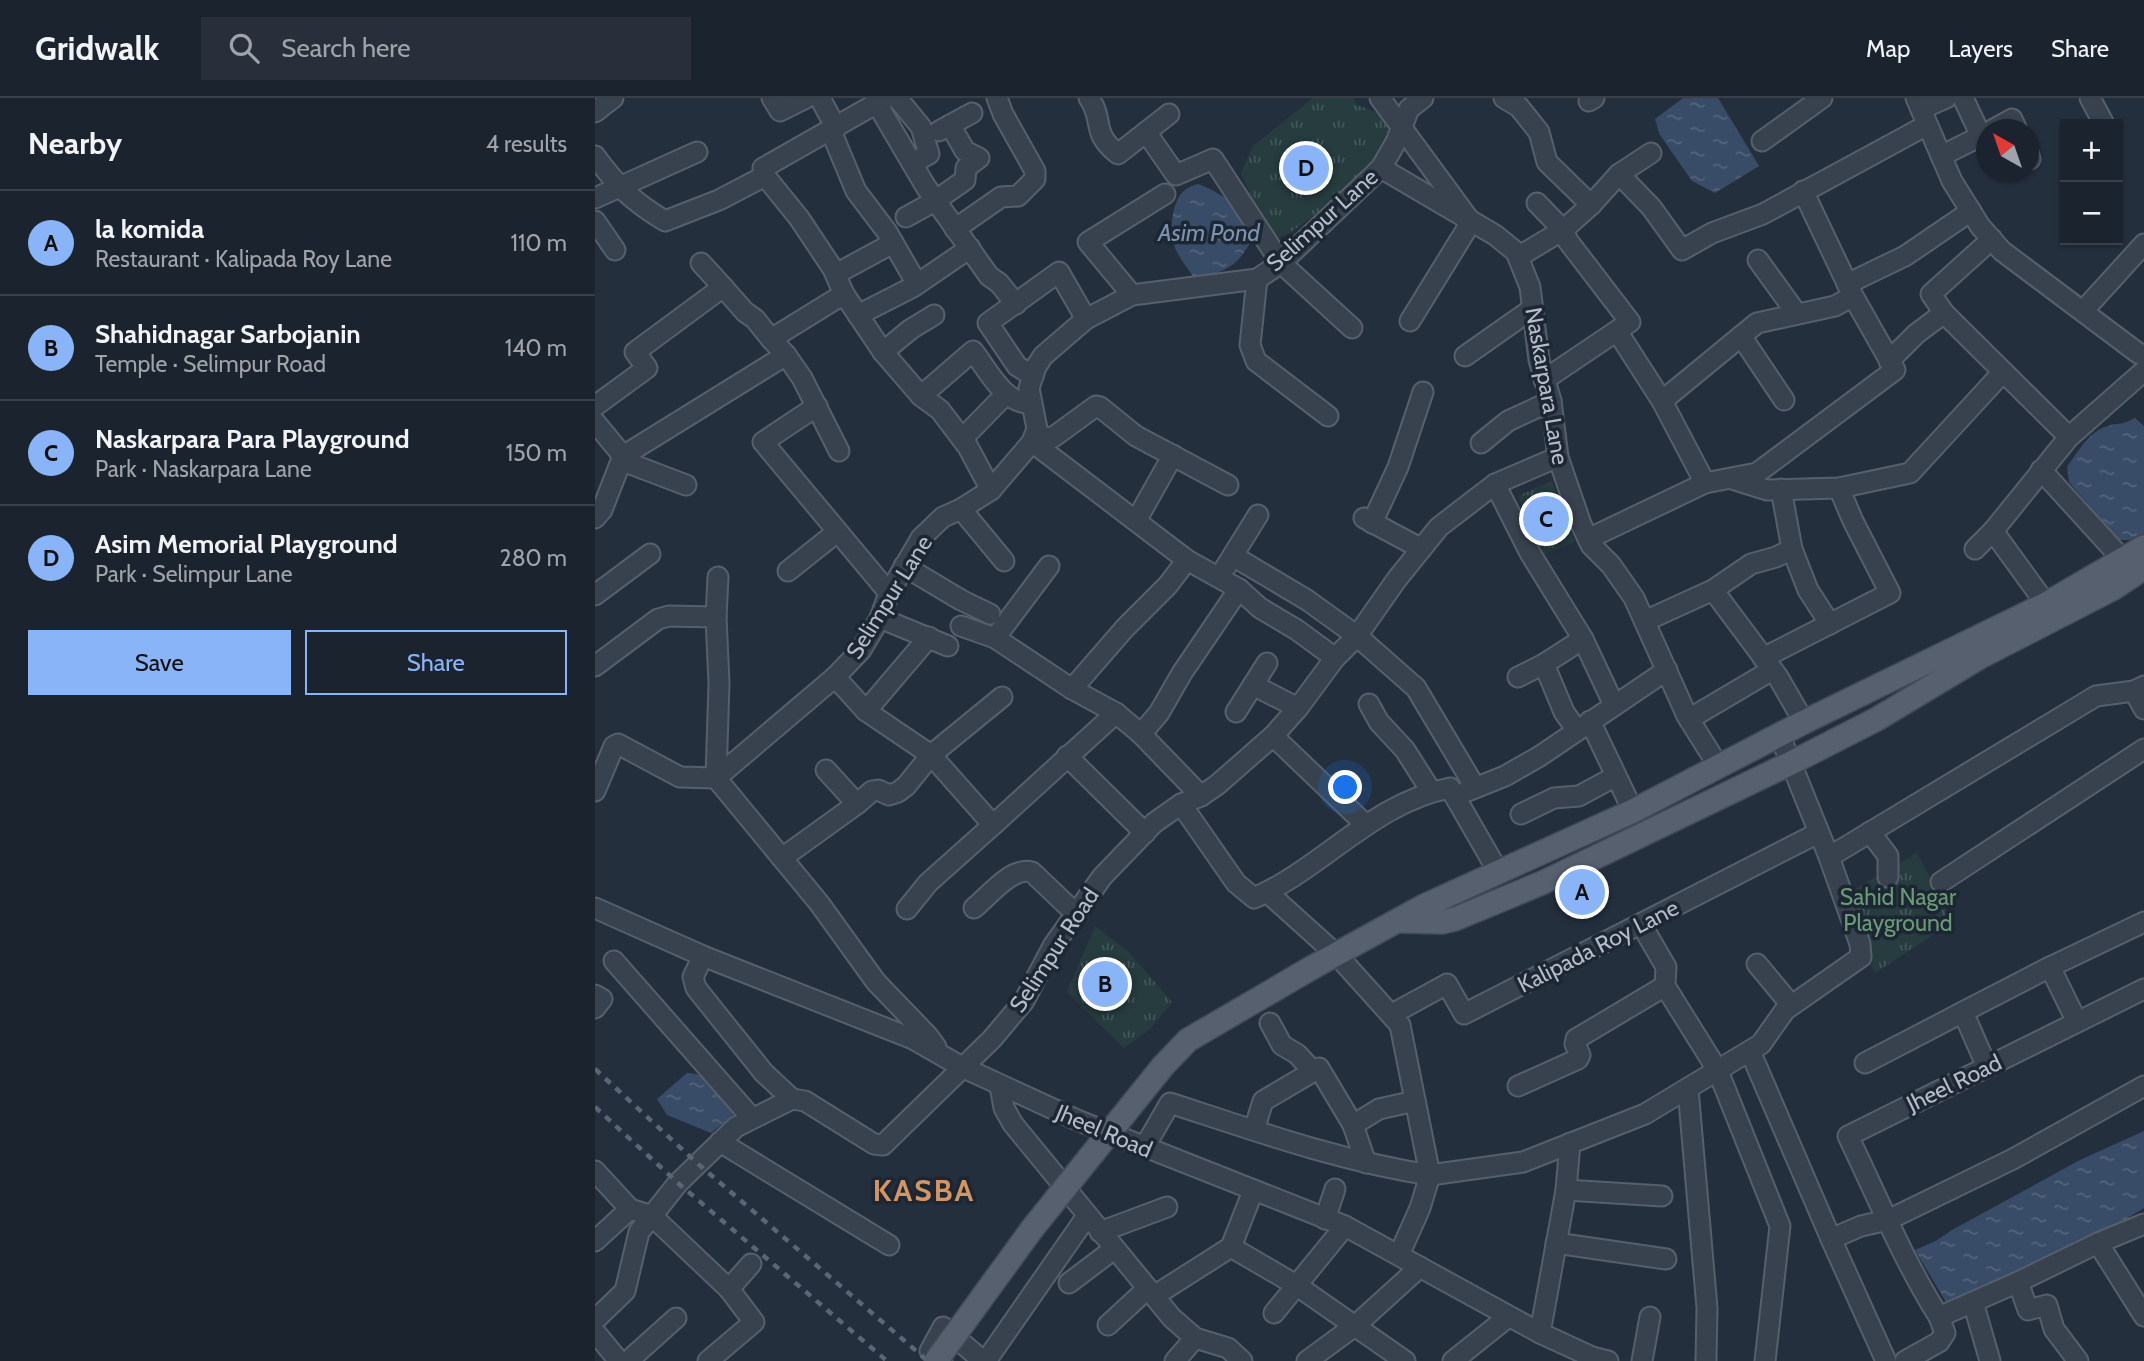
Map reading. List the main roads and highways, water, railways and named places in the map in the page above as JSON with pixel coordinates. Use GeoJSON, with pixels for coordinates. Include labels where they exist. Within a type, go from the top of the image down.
{"type":"FeatureCollection","features":[{"type":"Feature","properties":{"kind":"main road"},"geometry":{"type":"LineString","coordinates":[[1401,921],[1442,922],[1455,919],[1543,882],[1791,763],[1877,719],[1980,657],[2114,588],[2144,547]]}},
{"type":"Feature","properties":{"kind":"main road"},"geometry":{"type":"LineString","coordinates":[[936,1361],[1033,1229],[1163,1066],[1188,1040],[1313,967],[1444,897],[1633,811],[1804,723],[2133,564]]}},
{"type":"Feature","properties":{"kind":"water"},"geometry":{"type":"Polygon","coordinates":[[[1683,98],[1718,98],[1759,166],[1715,193],[1692,181],[1660,135],[1655,119],[1683,98]]]}},
{"type":"Feature","properties":{"kind":"water","name":"Asim Pond"},"geometry":{"type":"Polygon","coordinates":[[[1198,184],[1219,194],[1233,205],[1251,241],[1234,263],[1214,274],[1195,279],[1178,255],[1171,231],[1179,196],[1198,184]]]}},
{"type":"Feature","properties":{"kind":"water"},"geometry":{"type":"Polygon","coordinates":[[[2135,418],[2144,426],[2144,534],[2129,540],[2118,540],[2069,482],[2067,467],[2095,432],[2135,418]]]}},
{"type":"Feature","properties":{"kind":"water"},"geometry":{"type":"Polygon","coordinates":[[[687,1073],[711,1080],[723,1090],[738,1111],[711,1133],[667,1115],[657,1099],[687,1073]]]}},
{"type":"Feature","properties":{"kind":"water"},"geometry":{"type":"Polygon","coordinates":[[[2144,1131],[2144,1208],[2099,1235],[1946,1302],[1915,1250],[1936,1241],[2080,1160],[2144,1131]]]}},
{"type":"Feature","properties":{"kind":"railway"},"geometry":{"type":"LineString","coordinates":[[595,1069],[697,1163],[928,1361]]}},
{"type":"Feature","properties":{"kind":"railway"},"geometry":{"type":"LineString","coordinates":[[595,1107],[678,1183],[887,1361]]}},
{"type":"Feature","properties":{"kind":"place","name":"Asim Memorial Playground"},"geometry":{"type":"Point","coordinates":[1306,168]}},
{"type":"Feature","properties":{"kind":"place","name":"Naskarpara Para Playground"},"geometry":{"type":"Point","coordinates":[1546,519]}},
{"type":"Feature","properties":{"kind":"place","name":"la komida"},"geometry":{"type":"Point","coordinates":[1582,892]}},
{"type":"Feature","properties":{"kind":"place","name":"Shahidnagar Sarbojanin"},"geometry":{"type":"Point","coordinates":[1105,984]}},
{"type":"Feature","properties":{"kind":"district","name":"KASBA"},"geometry":{"type":"Point","coordinates":[924,1191]}},
{"type":"Feature","properties":{"kind":"park label","name":"Sahid Nagar Playground"},"geometry":{"type":"Point","coordinates":[1898,910]}}]}
